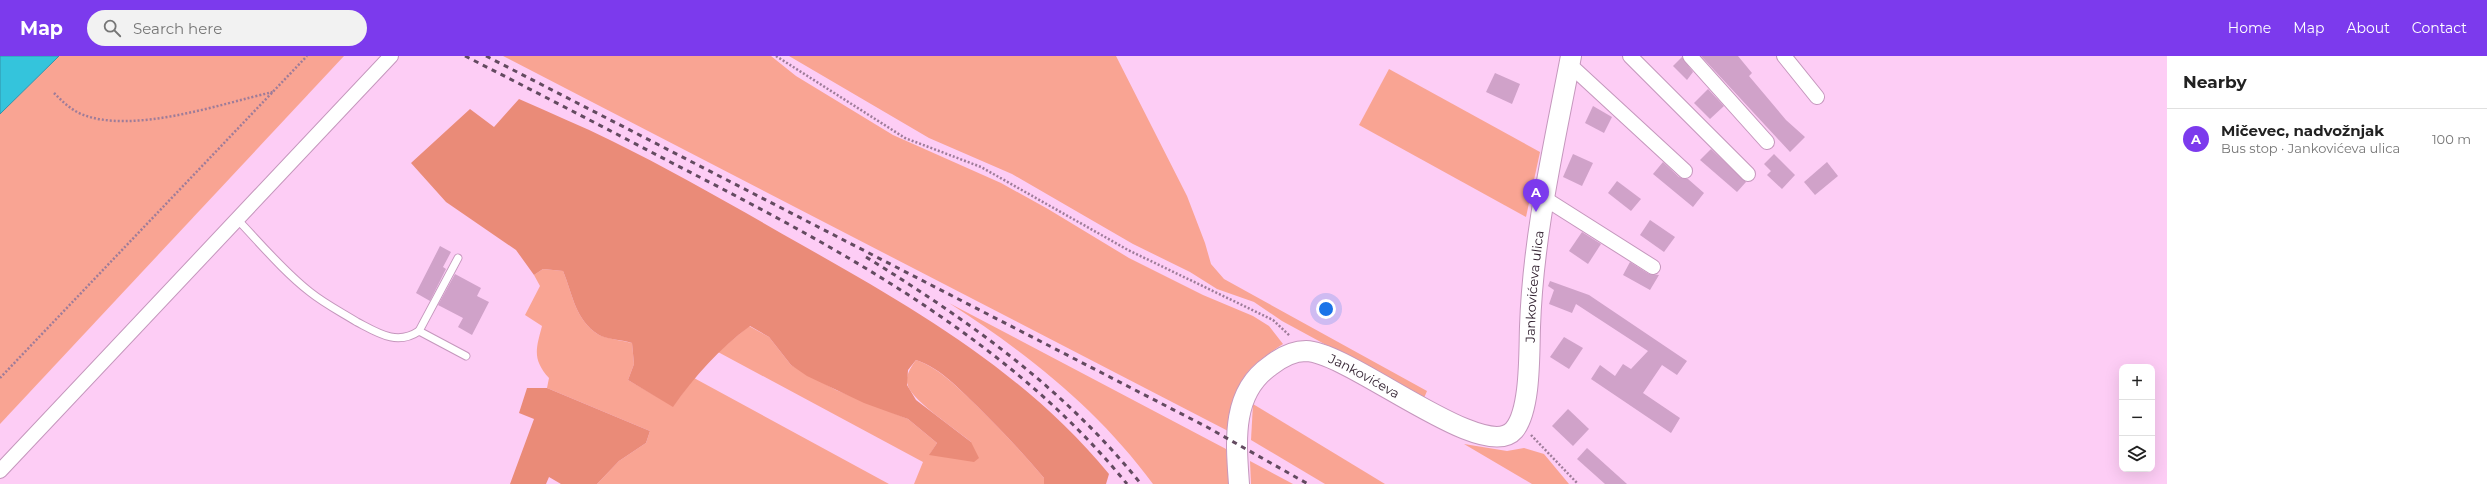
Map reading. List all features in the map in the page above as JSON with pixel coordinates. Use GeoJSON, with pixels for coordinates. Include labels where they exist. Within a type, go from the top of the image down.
{"type":"FeatureCollection","features":[{"type":"Feature","properties":{"kind":"main road","name":"Jankovićeva ulica"},"geometry":{"type":"LineString","coordinates":[[1518,423],[1527,394],[1531,292],[1536,238],[1570,61]]}},
{"type":"Feature","properties":{"kind":"main road","name":"Jankovićeva"},"geometry":{"type":"LineString","coordinates":[[1306,351],[1335,359],[1442,418],[1475,434],[1495,438],[1504,436],[1513,431],[1518,423]]}},
{"type":"Feature","properties":{"kind":"main road"},"geometry":{"type":"LineString","coordinates":[[1239,484],[1237,426],[1245,395],[1255,378],[1280,359],[1306,351]]}},
{"type":"Feature","properties":{"kind":"street"},"geometry":{"type":"LineString","coordinates":[[0,471],[236,218],[391,56]]}},
{"type":"Feature","properties":{"kind":"street"},"geometry":{"type":"LineString","coordinates":[[1630,56],[1748,174]]}},
{"type":"Feature","properties":{"kind":"street"},"geometry":{"type":"LineString","coordinates":[[1690,56],[1767,142]]}},
{"type":"Feature","properties":{"kind":"street"},"geometry":{"type":"LineString","coordinates":[[1784,56],[1817,97]]}},
{"type":"Feature","properties":{"kind":"street"},"geometry":{"type":"LineString","coordinates":[[1570,61],[1685,171]]}},
{"type":"Feature","properties":{"kind":"street"},"geometry":{"type":"LineString","coordinates":[[1544,198],[1653,267]]}},
{"type":"Feature","properties":{"kind":"lane"},"geometry":{"type":"LineString","coordinates":[[236,218],[289,273],[328,305],[387,337],[398,339],[410,337],[419,331],[458,258]]}},
{"type":"Feature","properties":{"kind":"lane"},"geometry":{"type":"LineString","coordinates":[[419,331],[466,356]]}},
{"type":"Feature","properties":{"kind":"path"},"geometry":{"type":"LineString","coordinates":[[0,378],[308,56]]}},
{"type":"Feature","properties":{"kind":"path"},"geometry":{"type":"LineString","coordinates":[[776,56],[905,138],[981,167],[1128,250],[1272,320],[1306,351]]}},
{"type":"Feature","properties":{"kind":"path"},"geometry":{"type":"LineString","coordinates":[[54,93],[68,106],[81,114],[105,120],[154,119],[273,91]]}},
{"type":"Feature","properties":{"kind":"path"},"geometry":{"type":"LineString","coordinates":[[1518,423],[1578,484]]}},
{"type":"Feature","properties":{"kind":"shaded area"},"geometry":{"type":"Polygon","coordinates":[[[59,56],[344,56],[0,424],[0,114],[59,56]]]}},
{"type":"Feature","properties":{"kind":"shaded area"},"geometry":{"type":"Polygon","coordinates":[[[503,56],[771,56],[796,76],[893,135],[1001,183],[1048,209],[1129,258],[1203,295],[1253,316],[1269,326],[1283,344],[1257,363],[1243,379],[1235,400],[1230,432],[503,56]]]}},
{"type":"Feature","properties":{"kind":"shaded area"},"geometry":{"type":"Polygon","coordinates":[[[789,56],[1116,56],[1187,196],[1205,243],[1211,264],[1224,279],[1427,391],[1424,398],[1282,321],[1254,302],[1217,289],[1190,272],[1133,244],[1012,174],[929,138],[789,56]]]}},
{"type":"Feature","properties":{"kind":"shaded area"},"geometry":{"type":"Polygon","coordinates":[[[1389,69],[1540,152],[1526,217],[1359,125],[1389,69]]]}},
{"type":"Feature","properties":{"kind":"shaded area"},"geometry":{"type":"Polygon","coordinates":[[[519,99],[601,135],[684,178],[886,293],[927,319],[966,345],[1005,374],[1041,404],[1076,438],[1109,474],[1106,484],[1044,484],[1044,478],[995,424],[963,392],[934,368],[916,360],[908,370],[907,385],[916,400],[971,442],[979,458],[974,462],[929,455],[937,443],[908,419],[864,403],[807,376],[791,365],[769,337],[750,326],[728,344],[708,364],[690,384],[673,407],[628,380],[634,364],[632,343],[599,335],[591,329],[585,322],[576,306],[563,271],[543,269],[534,275],[516,250],[446,202],[411,163],[470,109],[494,127],[519,99]]]}},
{"type":"Feature","properties":{"kind":"shaded area"},"geometry":{"type":"Polygon","coordinates":[[[543,269],[563,271],[576,306],[585,322],[591,329],[599,335],[632,343],[634,364],[628,380],[673,406],[694,378],[889,484],[597,484],[619,461],[646,443],[650,431],[547,388],[549,378],[540,365],[537,354],[538,341],[542,326],[525,315],[540,286],[534,275],[543,269]]]}},
{"type":"Feature","properties":{"kind":"shaded area"},"geometry":{"type":"Polygon","coordinates":[[[949,303],[1226,449],[1229,484],[1153,484],[1109,431],[1060,384],[1006,342],[949,303]]]}},
{"type":"Feature","properties":{"kind":"shaded area"},"geometry":{"type":"Polygon","coordinates":[[[749,326],[769,337],[791,365],[836,390],[908,419],[937,443],[930,454],[971,442],[926,407],[908,386],[907,379],[909,372],[916,360],[933,368],[963,392],[986,415],[1044,478],[1044,484],[914,484],[923,462],[718,352],[749,326]]]}},
{"type":"Feature","properties":{"kind":"shaded area"},"geometry":{"type":"Polygon","coordinates":[[[527,388],[547,388],[650,431],[646,443],[619,461],[597,484],[561,484],[549,477],[546,484],[510,484],[534,419],[519,413],[527,388]]]}},
{"type":"Feature","properties":{"kind":"shaded area"},"geometry":{"type":"Polygon","coordinates":[[[1253,404],[1385,484],[1325,484],[1251,440],[1253,404]]]}},
{"type":"Feature","properties":{"kind":"shaded area"},"geometry":{"type":"Polygon","coordinates":[[[1464,444],[1507,451],[1524,448],[1544,454],[1569,484],[1532,484],[1464,444]]]}},
{"type":"Feature","properties":{"kind":"shaded area"},"geometry":{"type":"Polygon","coordinates":[[[1250,461],[1293,484],[1251,484],[1250,461]]]}},
{"type":"Feature","properties":{"kind":"water"},"geometry":{"type":"Polygon","coordinates":[[[0,56],[59,56],[0,114],[0,56]]]}},
{"type":"Feature","properties":{"kind":"building"},"geometry":{"type":"Polygon","coordinates":[[[1701,56],[1738,56],[1752,73],[1749,76],[1786,120],[1805,137],[1790,152],[1701,56]]]}},
{"type":"Feature","properties":{"kind":"building"},"geometry":{"type":"Polygon","coordinates":[[[1682,57],[1693,72],[1687,80],[1673,66],[1682,57]]]}},
{"type":"Feature","properties":{"kind":"building"},"geometry":{"type":"Polygon","coordinates":[[[1495,73],[1520,84],[1512,104],[1486,92],[1495,73]]]}},
{"type":"Feature","properties":{"kind":"building"},"geometry":{"type":"Polygon","coordinates":[[[1708,89],[1724,106],[1710,119],[1694,103],[1708,89]]]}},
{"type":"Feature","properties":{"kind":"building"},"geometry":{"type":"Polygon","coordinates":[[[1593,106],[1612,117],[1604,133],[1585,123],[1593,106]]]}},
{"type":"Feature","properties":{"kind":"building"},"geometry":{"type":"Polygon","coordinates":[[[1711,149],[1746,182],[1737,192],[1700,160],[1711,149]]]}},
{"type":"Feature","properties":{"kind":"building"},"geometry":{"type":"Polygon","coordinates":[[[1573,154],[1593,163],[1582,186],[1563,177],[1573,154]]]}},
{"type":"Feature","properties":{"kind":"building"},"geometry":{"type":"Polygon","coordinates":[[[1774,154],[1795,175],[1782,189],[1767,175],[1771,171],[1764,164],[1774,154]]]}},
{"type":"Feature","properties":{"kind":"building"},"geometry":{"type":"Polygon","coordinates":[[[1663,162],[1679,177],[1688,179],[1704,193],[1693,207],[1653,174],[1663,162]]]}},
{"type":"Feature","properties":{"kind":"building"},"geometry":{"type":"Polygon","coordinates":[[[1827,162],[1838,176],[1815,195],[1804,182],[1827,162]]]}},
{"type":"Feature","properties":{"kind":"building"},"geometry":{"type":"Polygon","coordinates":[[[1617,181],[1641,199],[1631,211],[1608,193],[1617,181]]]}},
{"type":"Feature","properties":{"kind":"building"},"geometry":{"type":"Polygon","coordinates":[[[1650,220],[1675,237],[1664,252],[1640,235],[1650,220]]]}},
{"type":"Feature","properties":{"kind":"building"},"geometry":{"type":"Polygon","coordinates":[[[1582,232],[1601,244],[1588,264],[1569,251],[1582,232]]]}},
{"type":"Feature","properties":{"kind":"building"},"geometry":{"type":"Polygon","coordinates":[[[440,246],[451,252],[443,267],[446,269],[430,301],[416,293],[440,246]]]}},
{"type":"Feature","properties":{"kind":"building"},"geometry":{"type":"Polygon","coordinates":[[[1630,262],[1649,274],[1659,275],[1650,290],[1623,275],[1630,262]]]}},
{"type":"Feature","properties":{"kind":"building"},"geometry":{"type":"Polygon","coordinates":[[[455,274],[481,288],[477,296],[489,302],[472,335],[458,327],[463,318],[438,305],[455,274]]]}},
{"type":"Feature","properties":{"kind":"building"},"geometry":{"type":"Polygon","coordinates":[[[1550,281],[1589,295],[1687,361],[1677,375],[1662,365],[1643,393],[1680,418],[1671,433],[1591,379],[1600,365],[1615,376],[1623,364],[1631,369],[1648,351],[1576,304],[1572,313],[1549,304],[1554,290],[1548,286],[1550,281]]]}},
{"type":"Feature","properties":{"kind":"building"},"geometry":{"type":"Polygon","coordinates":[[[1564,337],[1583,348],[1569,369],[1550,357],[1564,337]]]}},
{"type":"Feature","properties":{"kind":"building"},"geometry":{"type":"Polygon","coordinates":[[[1568,409],[1589,429],[1573,446],[1552,426],[1568,409]]]}},
{"type":"Feature","properties":{"kind":"building"},"geometry":{"type":"Polygon","coordinates":[[[1587,448],[1627,484],[1605,484],[1577,459],[1587,448]]]}},
{"type":"Feature","properties":{"kind":"railway"},"geometry":{"type":"LineString","coordinates":[[465,56],[800,230],[919,302],[976,342],[1030,385],[1081,432],[1127,484]]}},
{"type":"Feature","properties":{"kind":"railway"},"geometry":{"type":"LineString","coordinates":[[486,56],[1207,427],[1308,484]]}},
{"type":"Feature","properties":{"kind":"railway"},"geometry":{"type":"LineString","coordinates":[[866,257],[978,331],[1013,358],[1080,417],[1112,450],[1141,484]]}},
{"type":"Feature","properties":{"kind":"place","name":"Mičevec, nadvožnjak"},"geometry":{"type":"Point","coordinates":[1536,212]}}]}
